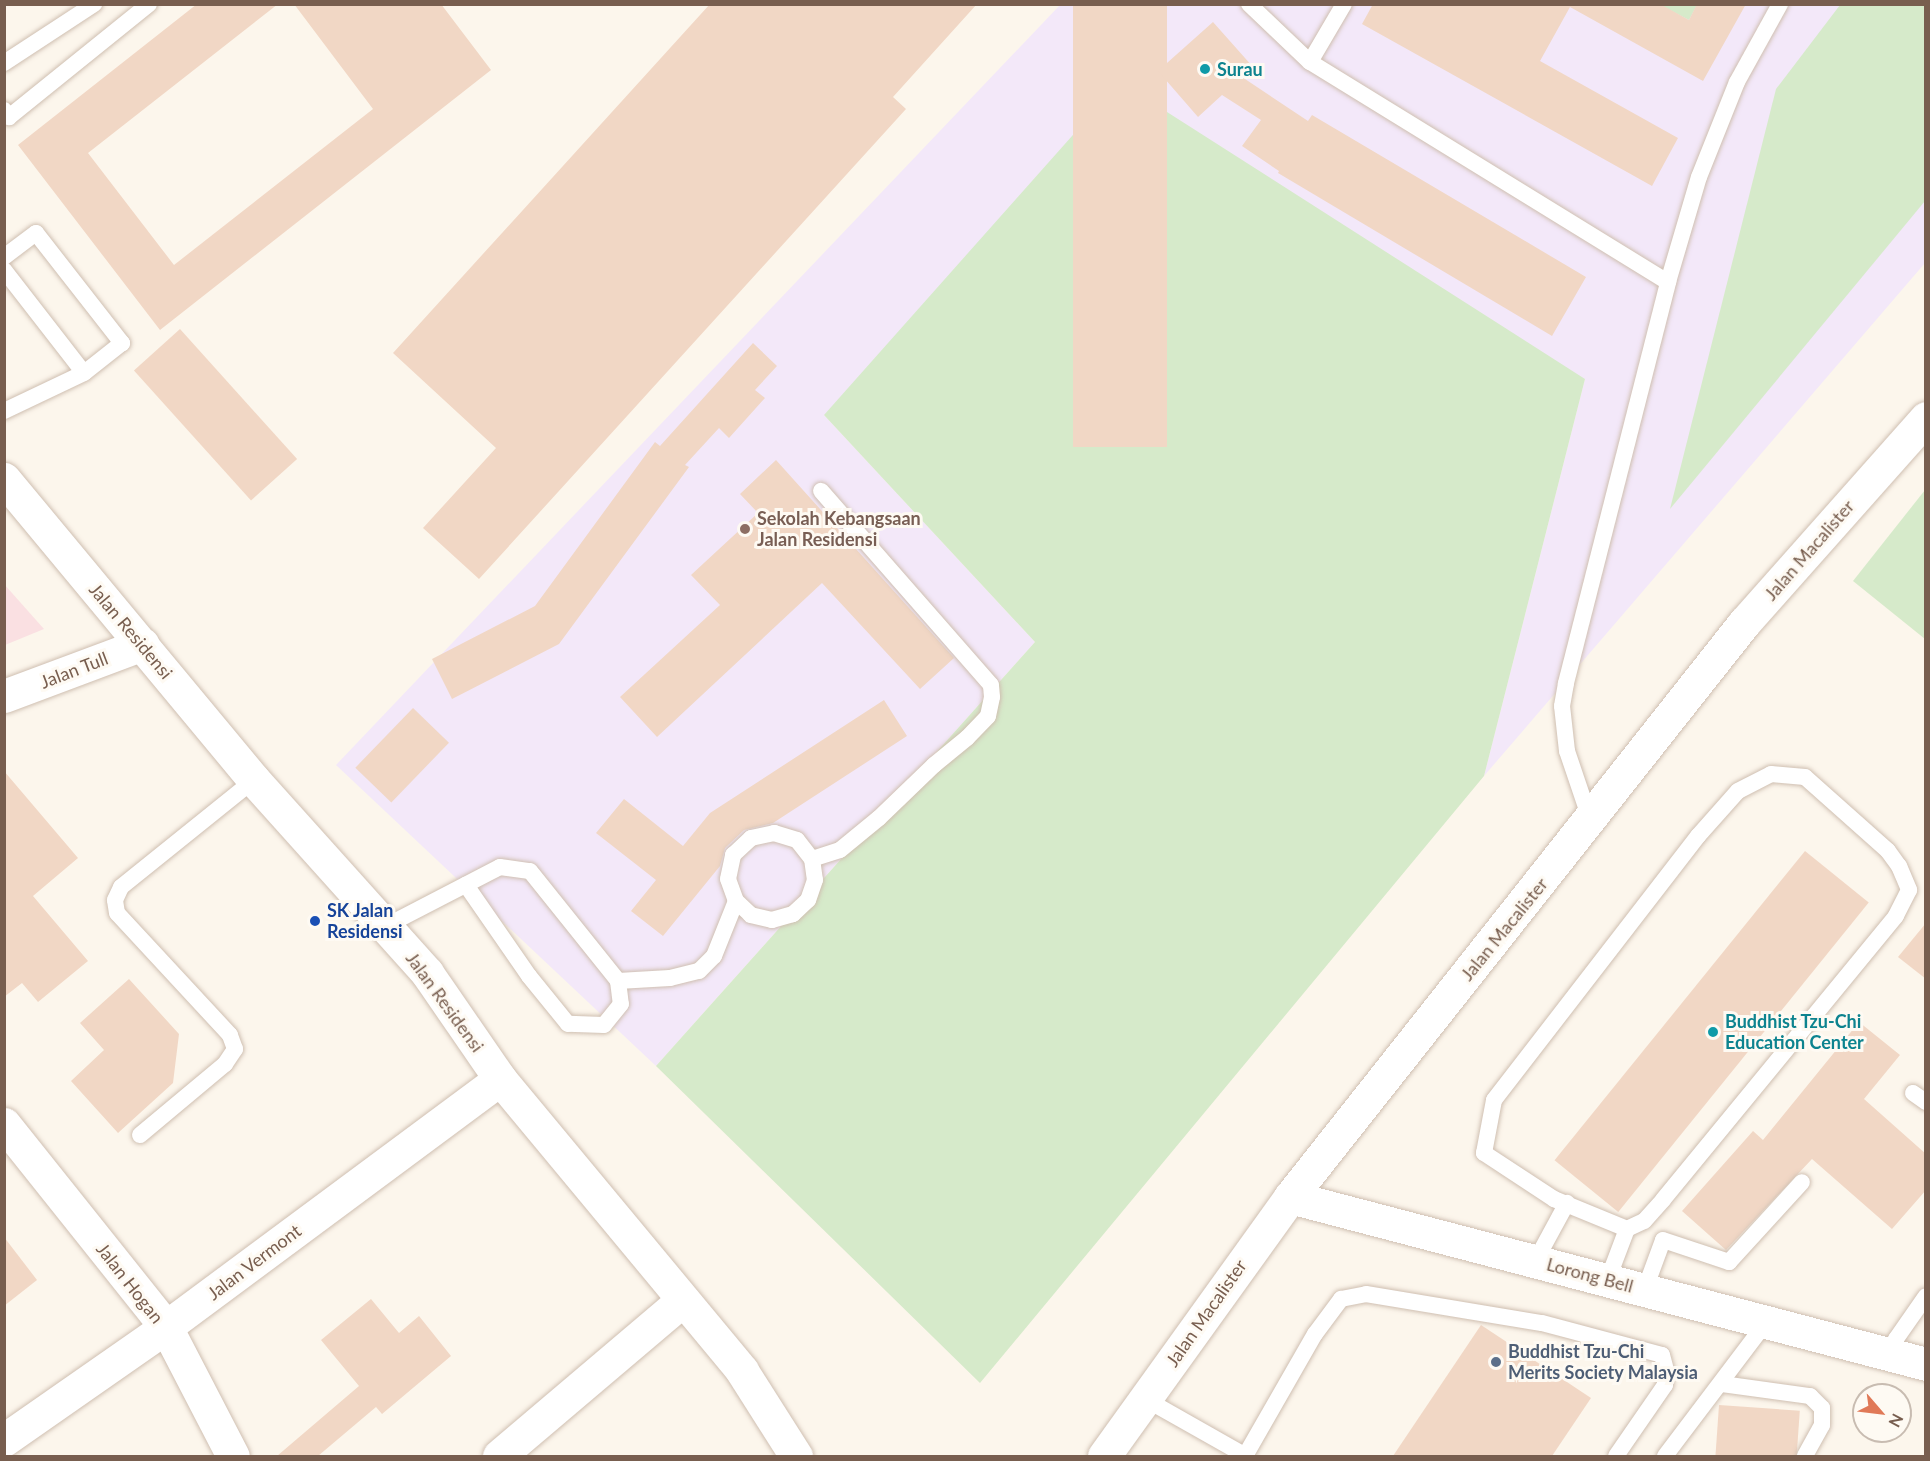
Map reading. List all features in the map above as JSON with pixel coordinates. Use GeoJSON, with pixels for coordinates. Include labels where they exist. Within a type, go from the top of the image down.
{"type":"FeatureCollection","features":[{"type":"Feature","properties":{"kind":"main road","name":"Jalan Macalister"},"geometry":{"type":"LineString","coordinates":[[1115,1454],[1147,1401],[1232,1275],[1290,1197],[1744,623],[1926,418]]}},
{"type":"Feature","properties":{"kind":"main road","name":"Jalan Residensi"},"geometry":{"type":"LineString","coordinates":[[4,479],[254,780],[427,973],[500,1079],[742,1371],[796,1456]]}},
{"type":"Feature","properties":{"kind":"main road","name":"Jalan Tull"},"geometry":{"type":"LineString","coordinates":[[4,696],[143,644]]}},
{"type":"Feature","properties":{"kind":"main road","name":"Jalan Vermont"},"geometry":{"type":"LineString","coordinates":[[4,1440],[166,1328],[500,1079]]}},
{"type":"Feature","properties":{"kind":"main road","name":"Jalan Hogan"},"geometry":{"type":"LineString","coordinates":[[4,1124],[166,1328],[233,1456]]}},
{"type":"Feature","properties":{"kind":"main road","name":"Lorong Bell"},"geometry":{"type":"LineString","coordinates":[[1290,1197],[1926,1364]]}},
{"type":"Feature","properties":{"kind":"main road"},"geometry":{"type":"LineString","coordinates":[[499,1456],[683,1300]]}},
{"type":"Feature","properties":{"kind":"main road"},"geometry":{"type":"LineString","coordinates":[[742,1371],[769,1456]]}},
{"type":"Feature","properties":{"kind":"main road"},"geometry":{"type":"LineString","coordinates":[[742,1371],[813,1456]]}},
{"type":"Feature","properties":{"kind":"lane"},"geometry":{"type":"LineString","coordinates":[[4,63],[94,4]]}},
{"type":"Feature","properties":{"kind":"lane"},"geometry":{"type":"LineString","coordinates":[[4,110],[9,117],[149,4]]}},
{"type":"Feature","properties":{"kind":"lane"},"geometry":{"type":"LineString","coordinates":[[1249,4],[1310,62],[1668,282]]}},
{"type":"Feature","properties":{"kind":"lane"},"geometry":{"type":"LineString","coordinates":[[1310,62],[1344,4]]}},
{"type":"Feature","properties":{"kind":"lane"},"geometry":{"type":"LineString","coordinates":[[1590,819],[1567,751],[1562,706],[1566,683],[1668,282],[1699,177],[1737,82],[1780,4]]}},
{"type":"Feature","properties":{"kind":"lane"},"geometry":{"type":"LineString","coordinates":[[4,257],[36,233],[122,343],[84,373],[4,411]]}},
{"type":"Feature","properties":{"kind":"lane"},"geometry":{"type":"LineString","coordinates":[[4,270],[84,373]]}},
{"type":"Feature","properties":{"kind":"lane"},"geometry":{"type":"LineString","coordinates":[[812,859],[840,850],[879,818],[988,716],[992,697],[991,685],[986,678],[821,491]]}},
{"type":"Feature","properties":{"kind":"lane"},"geometry":{"type":"LineString","coordinates":[[1608,1279],[1627,1229],[1644,1221],[1663,1200],[1896,916],[1909,890],[1899,866],[1888,851],[1805,777],[1771,774],[1738,791],[1698,836],[1494,1100],[1484,1153],[1554,1199],[1627,1229]]}},
{"type":"Feature","properties":{"kind":"lane"},"geometry":{"type":"LineString","coordinates":[[140,1135],[225,1064],[235,1049],[230,1035],[117,913],[115,900],[121,887],[254,780]]}},
{"type":"Feature","properties":{"kind":"lane"},"geometry":{"type":"LineString","coordinates":[[774,833],[796,840],[812,859],[815,880],[808,900],[793,915],[772,920],[751,915],[736,901],[728,879],[734,855],[751,838],[774,833]]}},
{"type":"Feature","properties":{"kind":"lane"},"geometry":{"type":"LineString","coordinates":[[386,926],[500,867],[530,871],[618,981],[621,1004],[604,1025],[568,1024],[529,976],[466,885]]}},
{"type":"Feature","properties":{"kind":"lane"},"geometry":{"type":"LineString","coordinates":[[618,981],[670,978],[699,971],[714,956],[736,901]]}},
{"type":"Feature","properties":{"kind":"lane"},"geometry":{"type":"LineString","coordinates":[[1645,1289],[1663,1240],[1729,1262],[1802,1182]]}},
{"type":"Feature","properties":{"kind":"lane"},"geometry":{"type":"LineString","coordinates":[[1536,1260],[1568,1203]]}},
{"type":"Feature","properties":{"kind":"lane"},"geometry":{"type":"LineString","coordinates":[[1147,1401],[1246,1456],[1315,1334],[1341,1299],[1366,1294],[1542,1323],[1662,1355],[1666,1370],[1665,1385],[1616,1456]]}},
{"type":"Feature","properties":{"kind":"lane"},"geometry":{"type":"LineString","coordinates":[[1889,1353],[1926,1296]]}},
{"type":"Feature","properties":{"kind":"lane"},"geometry":{"type":"LineString","coordinates":[[1665,1456],[1722,1384],[1767,1321]]}},
{"type":"Feature","properties":{"kind":"lane"},"geometry":{"type":"LineString","coordinates":[[1722,1384],[1810,1396],[1822,1408],[1822,1425],[1805,1456]]}},
{"type":"Feature","properties":{"kind":"shaded area"},"geometry":{"type":"Polygon","coordinates":[[[1060,5],[1925,5],[1925,263],[1484,776],[1585,379],[824,415],[1035,642],[656,1066],[336,765],[1060,5]]]}},
{"type":"Feature","properties":{"kind":"shaded area"},"geometry":{"type":"Polygon","coordinates":[[[4,584],[44,629],[5,645],[4,645],[4,584]]]}},
{"type":"Feature","properties":{"kind":"green space"},"geometry":{"type":"Polygon","coordinates":[[[1660,5],[1697,5],[1689,20],[1660,5]]]}},
{"type":"Feature","properties":{"kind":"green space"},"geometry":{"type":"Polygon","coordinates":[[[1840,5],[1925,5],[1925,201],[1670,509],[1776,89],[1840,5]]]}},
{"type":"Feature","properties":{"kind":"green space"},"geometry":{"type":"Polygon","coordinates":[[[1120,82],[1585,379],[1484,776],[980,1383],[656,1066],[1035,642],[824,415],[1120,82]]]}},
{"type":"Feature","properties":{"kind":"green space"},"geometry":{"type":"Polygon","coordinates":[[[1925,490],[1925,639],[1853,581],[1925,490]]]}},
{"type":"Feature","properties":{"kind":"building"},"geometry":{"type":"Polygon","coordinates":[[[197,4],[278,4],[88,153],[174,265],[373,109],[294,4],[441,4],[491,70],[160,330],[18,145],[197,4]]]}},
{"type":"Feature","properties":{"kind":"building"},"geometry":{"type":"Polygon","coordinates":[[[710,4],[977,4],[893,97],[906,109],[479,579],[423,528],[496,448],[393,353],[710,4]]]}},
{"type":"Feature","properties":{"kind":"building"},"geometry":{"type":"Polygon","coordinates":[[[1073,4],[1167,4],[1167,447],[1073,447],[1073,4]]]}},
{"type":"Feature","properties":{"kind":"building"},"geometry":{"type":"Polygon","coordinates":[[[1373,4],[1660,4],[1689,20],[1697,4],[1746,4],[1703,81],[1570,7],[1540,61],[1678,138],[1652,186],[1362,24],[1373,4]]]}},
{"type":"Feature","properties":{"kind":"building"},"geometry":{"type":"Polygon","coordinates":[[[1213,22],[1253,67],[1242,77],[1308,121],[1312,115],[1586,277],[1552,336],[1278,173],[1279,171],[1242,146],[1261,120],[1222,95],[1198,117],[1158,71],[1213,22]]]}},
{"type":"Feature","properties":{"kind":"building"},"geometry":{"type":"Polygon","coordinates":[[[180,329],[297,459],[251,501],[134,370],[180,329]]]}},
{"type":"Feature","properties":{"kind":"building"},"geometry":{"type":"Polygon","coordinates":[[[753,343],[777,366],[755,390],[765,398],[729,438],[719,428],[685,465],[689,467],[559,644],[452,699],[432,659],[535,606],[655,442],[660,446],[753,343]]]}},
{"type":"Feature","properties":{"kind":"building"},"geometry":{"type":"Polygon","coordinates":[[[776,460],[954,658],[920,689],[822,583],[657,737],[620,697],[720,605],[691,575],[758,513],[740,494],[776,460]]]}},
{"type":"Feature","properties":{"kind":"building"},"geometry":{"type":"Polygon","coordinates":[[[884,700],[907,736],[773,823],[744,830],[725,848],[720,866],[663,936],[631,911],[656,880],[596,833],[624,799],[683,846],[710,813],[884,700]]]}},
{"type":"Feature","properties":{"kind":"building"},"geometry":{"type":"Polygon","coordinates":[[[413,708],[449,743],[391,802],[355,768],[413,708]]]}},
{"type":"Feature","properties":{"kind":"building"},"geometry":{"type":"Polygon","coordinates":[[[4,771],[78,858],[33,896],[88,961],[38,1002],[22,983],[4,997],[4,771]]]}},
{"type":"Feature","properties":{"kind":"building","name":"Buddhist Tzu-Chi Education Center"},"geometry":{"type":"Polygon","coordinates":[[[1805,851],[1869,903],[1618,1212],[1555,1160],[1805,851]]]}},
{"type":"Feature","properties":{"kind":"building"},"geometry":{"type":"Polygon","coordinates":[[[1926,923],[1926,979],[1898,957],[1926,923]]]}},
{"type":"Feature","properties":{"kind":"building"},"geometry":{"type":"Polygon","coordinates":[[[129,979],[179,1034],[173,1083],[118,1133],[71,1081],[104,1050],[80,1023],[129,979]]]}},
{"type":"Feature","properties":{"kind":"building"},"geometry":{"type":"Polygon","coordinates":[[[1859,1022],[1900,1055],[1864,1099],[1926,1154],[1926,1190],[1892,1229],[1812,1159],[1726,1250],[1682,1211],[1753,1131],[1763,1140],[1859,1022]]]}},
{"type":"Feature","properties":{"kind":"building"},"geometry":{"type":"Polygon","coordinates":[[[4,1237],[37,1280],[4,1306],[4,1237]]]}},
{"type":"Feature","properties":{"kind":"building"},"geometry":{"type":"Polygon","coordinates":[[[371,1299],[399,1333],[419,1316],[451,1356],[382,1414],[376,1407],[318,1456],[277,1456],[359,1386],[321,1340],[371,1299]]]}},
{"type":"Feature","properties":{"kind":"building","name":"Buddhist Tzu-Chi Merits Society Malaysia"},"geometry":{"type":"Polygon","coordinates":[[[1481,1325],[1591,1398],[1552,1456],[1393,1456],[1481,1325]]]}},
{"type":"Feature","properties":{"kind":"building"},"geometry":{"type":"Polygon","coordinates":[[[1719,1405],[1800,1411],[1797,1456],[1715,1456],[1719,1405]]]}},
{"type":"Feature","properties":{"kind":"place","name":"Surau"},"geometry":{"type":"Point","coordinates":[1205,69]}},
{"type":"Feature","properties":{"kind":"place","name":"Sekolah Kebangsaan Jalan Residensi"},"geometry":{"type":"Point","coordinates":[745,529]}},
{"type":"Feature","properties":{"kind":"place","name":"SK Jalan Residensi"},"geometry":{"type":"Point","coordinates":[315,921]}},
{"type":"Feature","properties":{"kind":"place","name":"Buddhist Tzu-Chi Education Center"},"geometry":{"type":"Point","coordinates":[1713,1032]}},
{"type":"Feature","properties":{"kind":"place","name":"Buddhist Tzu-Chi Merits Society Malaysia"},"geometry":{"type":"Point","coordinates":[1496,1362]}}]}
